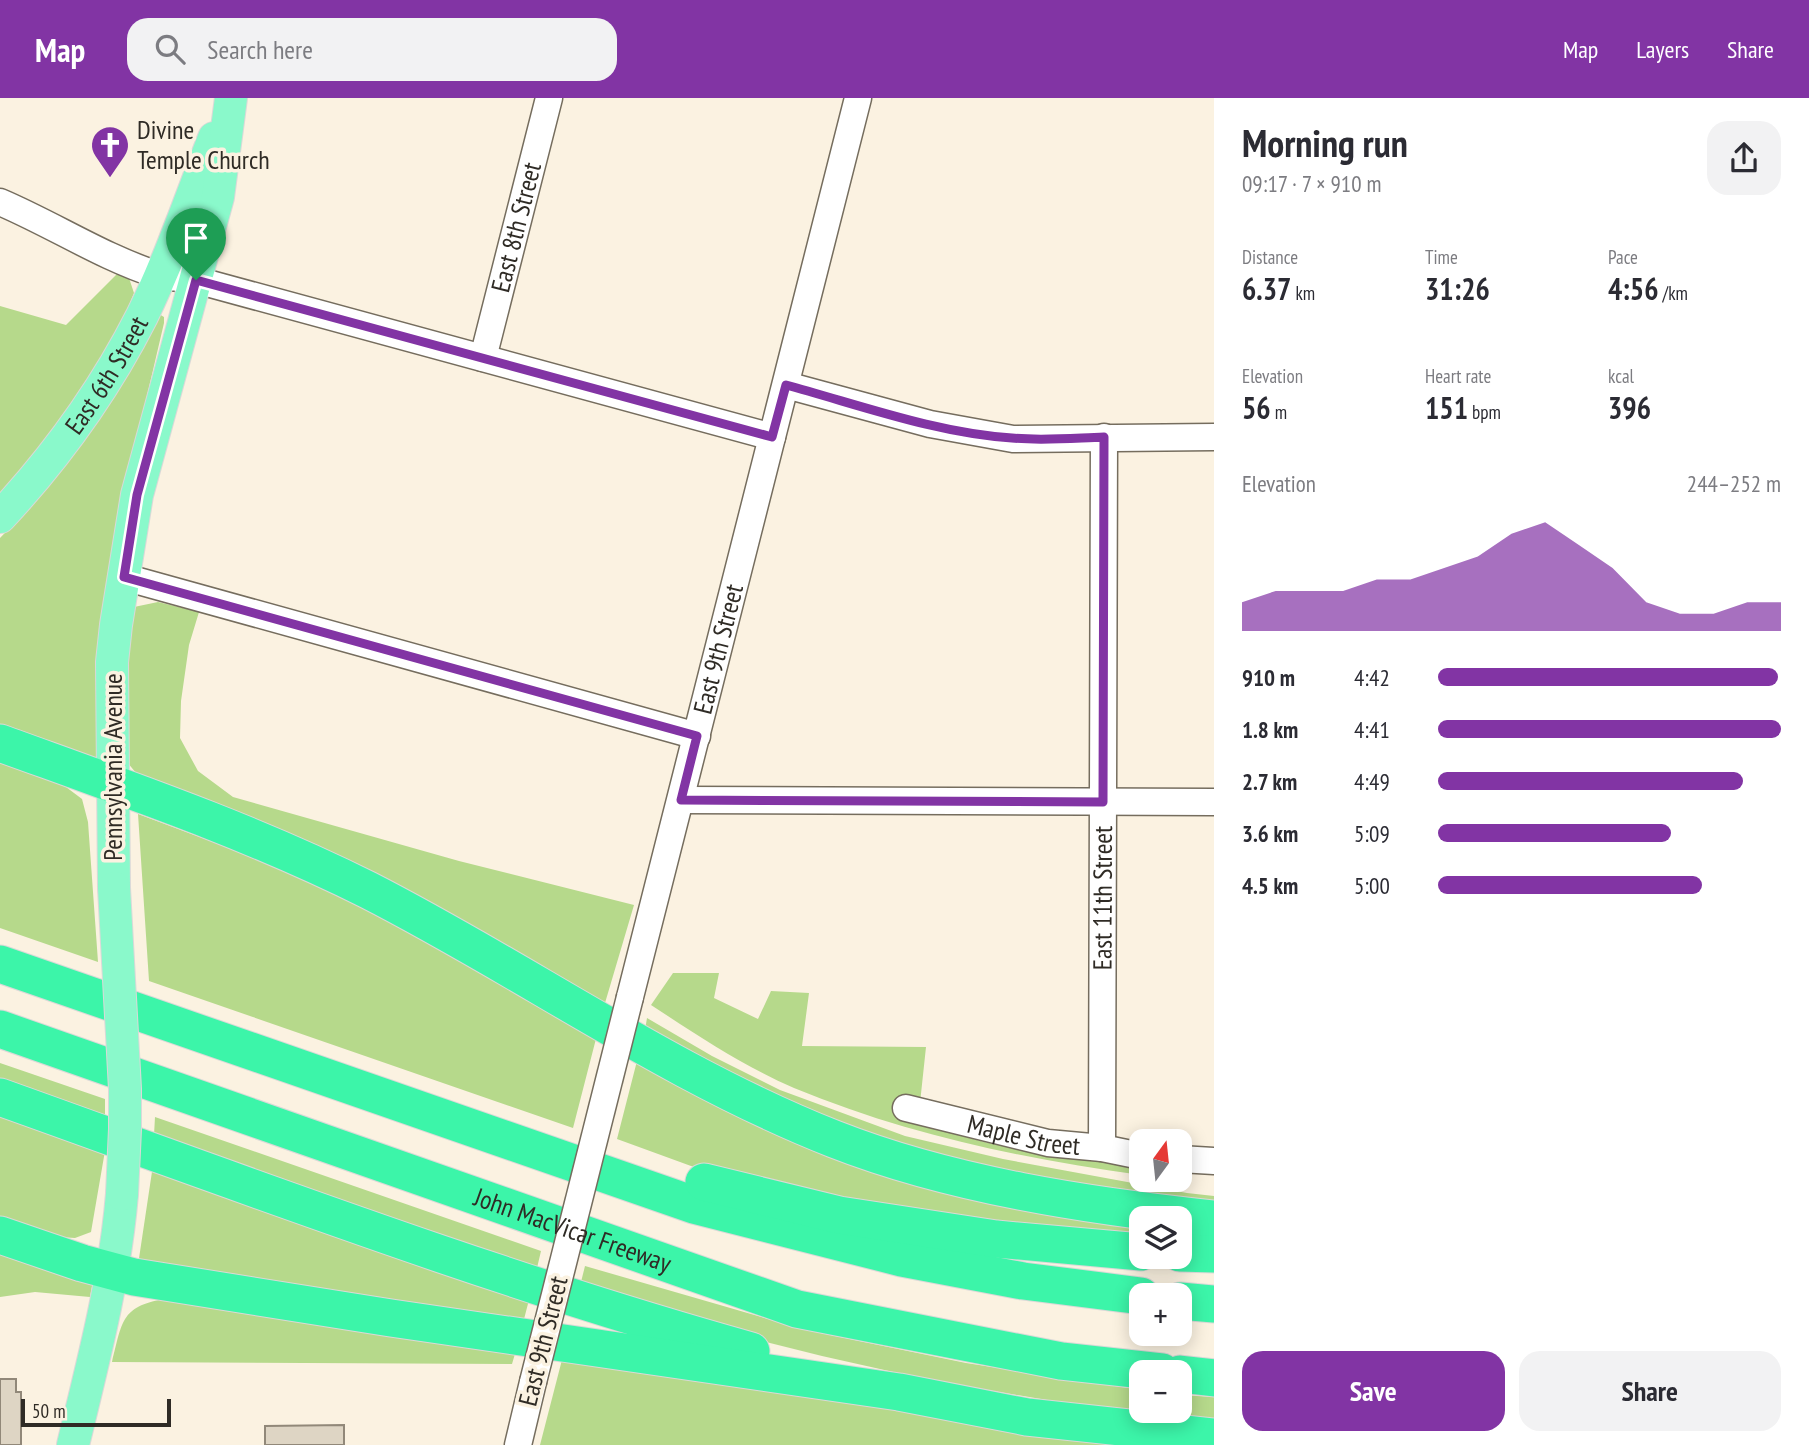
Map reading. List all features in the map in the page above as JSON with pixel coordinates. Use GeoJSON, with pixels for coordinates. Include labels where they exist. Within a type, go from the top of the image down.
{"type":"FeatureCollection","features":[{"type":"Feature","properties":{"kind":"highway"},"geometry":{"type":"LineString","coordinates":[[0,743],[217,823],[366,890],[433,925],[678,1065],[756,1105],[836,1140],[910,1164],[985,1183],[1072,1199],[1214,1219]]}},
{"type":"Feature","properties":{"kind":"highway"},"geometry":{"type":"LineString","coordinates":[[0,964],[694,1205],[902,1258],[1023,1281],[1129,1294]]}},
{"type":"Feature","properties":{"kind":"highway","name":"John MacVicar Freeway"},"geometry":{"type":"LineString","coordinates":[[0,1029],[797,1308],[1061,1361],[1129,1368]]}},
{"type":"Feature","properties":{"kind":"highway"},"geometry":{"type":"LineString","coordinates":[[309,1070],[476,1115],[710,1184],[839,1215],[996,1239],[1129,1251]]}},
{"type":"Feature","properties":{"kind":"highway"},"geometry":{"type":"LineString","coordinates":[[0,1097],[368,1228],[662,1326],[899,1392]]}},
{"type":"Feature","properties":{"kind":"highway"},"geometry":{"type":"LineString","coordinates":[[0,1235],[134,1277],[391,1318],[899,1392],[1027,1417],[1214,1437]]}},
{"type":"Feature","properties":{"kind":"highway"},"geometry":{"type":"LineString","coordinates":[[1192,1253],[1214,1254]]}},
{"type":"Feature","properties":{"kind":"highway"},"geometry":{"type":"LineString","coordinates":[[1192,1302],[1214,1304]]}},
{"type":"Feature","properties":{"kind":"highway"},"geometry":{"type":"LineString","coordinates":[[1192,1375],[1214,1378]]}},
{"type":"Feature","properties":{"kind":"main road","name":"East 6th Street"},"geometry":{"type":"LineString","coordinates":[[0,517],[36,479],[78,420],[141,318],[161,275],[230,98]]}},
{"type":"Feature","properties":{"kind":"main road","name":"Pennsylvania Avenue"},"geometry":{"type":"LineString","coordinates":[[74,1445],[112,1271],[122,1194],[125,1089],[114,888],[112,662],[137,495],[218,197],[230,98]]}},
{"type":"Feature","properties":{"kind":"street","name":"East 8th Street"},"geometry":{"type":"LineString","coordinates":[[483,358],[549,98]]}},
{"type":"Feature","properties":{"kind":"street","name":"East 9th Street"},"geometry":{"type":"LineString","coordinates":[[518,1445],[858,98]]}},
{"type":"Feature","properties":{"kind":"street"},"geometry":{"type":"LineString","coordinates":[[0,202],[68,237],[161,275],[196,280],[772,437]]}},
{"type":"Feature","properties":{"kind":"street"},"geometry":{"type":"LineString","coordinates":[[786,385],[930,424],[1013,439],[1214,437]]}},
{"type":"Feature","properties":{"kind":"street","name":"East 11th Street"},"geometry":{"type":"LineString","coordinates":[[1102,1148],[1104,437]]}},
{"type":"Feature","properties":{"kind":"street"},"geometry":{"type":"LineString","coordinates":[[124,577],[697,736]]}},
{"type":"Feature","properties":{"kind":"street"},"geometry":{"type":"LineString","coordinates":[[681,800],[1214,802]]}},
{"type":"Feature","properties":{"kind":"street","name":"Maple Street"},"geometry":{"type":"LineString","coordinates":[[906,1108],[1048,1143],[1129,1154]]}},
{"type":"Feature","properties":{"kind":"street"},"geometry":{"type":"LineString","coordinates":[[1192,1159],[1214,1161]]}},
{"type":"Feature","properties":{"kind":"green space"},"geometry":{"type":"Polygon","coordinates":[[[120,271],[129,278],[134,293],[116,337],[73,407],[0,499],[0,306],[66,325],[120,271]]]}},
{"type":"Feature","properties":{"kind":"green space"},"geometry":{"type":"Polygon","coordinates":[[[159,314],[164,317],[164,323],[132,460],[100,760],[0,729],[0,538],[28,509],[159,314]]]}},
{"type":"Feature","properties":{"kind":"green space"},"geometry":{"type":"Polygon","coordinates":[[[158,602],[199,612],[189,645],[181,701],[180,738],[198,771],[233,797],[459,861],[634,905],[605,1003],[141,779],[127,762],[128,659],[134,607],[158,602]]]}},
{"type":"Feature","properties":{"kind":"green space"},"geometry":{"type":"Polygon","coordinates":[[[0,761],[58,781],[82,799],[88,822],[98,962],[0,928],[0,761]]]}},
{"type":"Feature","properties":{"kind":"green space"},"geometry":{"type":"Polygon","coordinates":[[[138,814],[291,871],[370,906],[598,1031],[573,1128],[149,981],[138,814]]]}},
{"type":"Feature","properties":{"kind":"green space"},"geometry":{"type":"Polygon","coordinates":[[[673,973],[719,973],[714,998],[758,1019],[771,991],[809,993],[802,1046],[926,1047],[920,1103],[902,1100],[895,1118],[988,1143],[1129,1164],[1129,1173],[1009,1153],[878,1119],[775,1079],[738,1060],[651,1005],[673,973]]]}},
{"type":"Feature","properties":{"kind":"green space"},"geometry":{"type":"Polygon","coordinates":[[[647,1018],[712,1056],[780,1090],[905,1136],[1003,1159],[1129,1182],[1129,1192],[1182,1192],[1214,1196],[1214,1206],[1001,1174],[891,1145],[767,1096],[645,1030],[647,1018]]]}},
{"type":"Feature","properties":{"kind":"green space"},"geometry":{"type":"Polygon","coordinates":[[[638,1057],[1129,1218],[1129,1236],[1074,1234],[781,1190],[691,1166],[617,1139],[638,1057]]]}},
{"type":"Feature","properties":{"kind":"green space"},"geometry":{"type":"Polygon","coordinates":[[[0,1063],[105,1099],[105,1120],[0,1083],[0,1063]]]}},
{"type":"Feature","properties":{"kind":"green space"},"geometry":{"type":"Polygon","coordinates":[[[0,1111],[106,1145],[91,1232],[75,1238],[59,1237],[0,1217],[0,1111]]]}},
{"type":"Feature","properties":{"kind":"green space"},"geometry":{"type":"Polygon","coordinates":[[[155,1117],[541,1251],[537,1268],[154,1135],[155,1117]]]}},
{"type":"Feature","properties":{"kind":"green space"},"geometry":{"type":"Polygon","coordinates":[[[153,1165],[530,1296],[523,1323],[138,1265],[153,1165]]]}},
{"type":"Feature","properties":{"kind":"green space"},"geometry":{"type":"Polygon","coordinates":[[[0,1246],[93,1281],[90,1297],[35,1292],[0,1297],[0,1246]]]}},
{"type":"Feature","properties":{"kind":"green space"},"geometry":{"type":"Polygon","coordinates":[[[585,1266],[806,1330],[966,1363],[1129,1388],[1129,1410],[1076,1405],[929,1380],[822,1356],[691,1323],[580,1286],[585,1266]]]}},
{"type":"Feature","properties":{"kind":"green space"},"geometry":{"type":"Polygon","coordinates":[[[169,1298],[517,1347],[512,1364],[112,1362],[122,1325],[133,1310],[153,1301],[169,1298]]]}},
{"type":"Feature","properties":{"kind":"green space"},"geometry":{"type":"Polygon","coordinates":[[[564,1352],[1152,1445],[540,1445],[564,1352]]]}},
{"type":"Feature","properties":{"kind":"green space"},"geometry":{"type":"Polygon","coordinates":[[[1192,1396],[1214,1397],[1214,1419],[1192,1417],[1192,1396]]]}},
{"type":"Feature","properties":{"kind":"building"},"geometry":{"type":"Polygon","coordinates":[[[0,1379],[16,1379],[16,1392],[21,1392],[21,1445],[0,1445],[0,1379]]]}},
{"type":"Feature","properties":{"kind":"building"},"geometry":{"type":"Polygon","coordinates":[[[344,1425],[344,1445],[265,1445],[265,1426],[344,1425]]]}},
{"type":"Feature","properties":{"kind":"place","name":"Divine Temple Church"},"geometry":{"type":"Point","coordinates":[110,179]}},
{"type":"Feature","properties":{"kind":"route"},"geometry":{"type":"LineString","coordinates":[[196,280],[772,437],[786,385],[930,424],[984,435],[1013,439],[1104,437],[1103,802],[681,800],[697,736],[124,577],[137,495],[196,280]]}}]}
